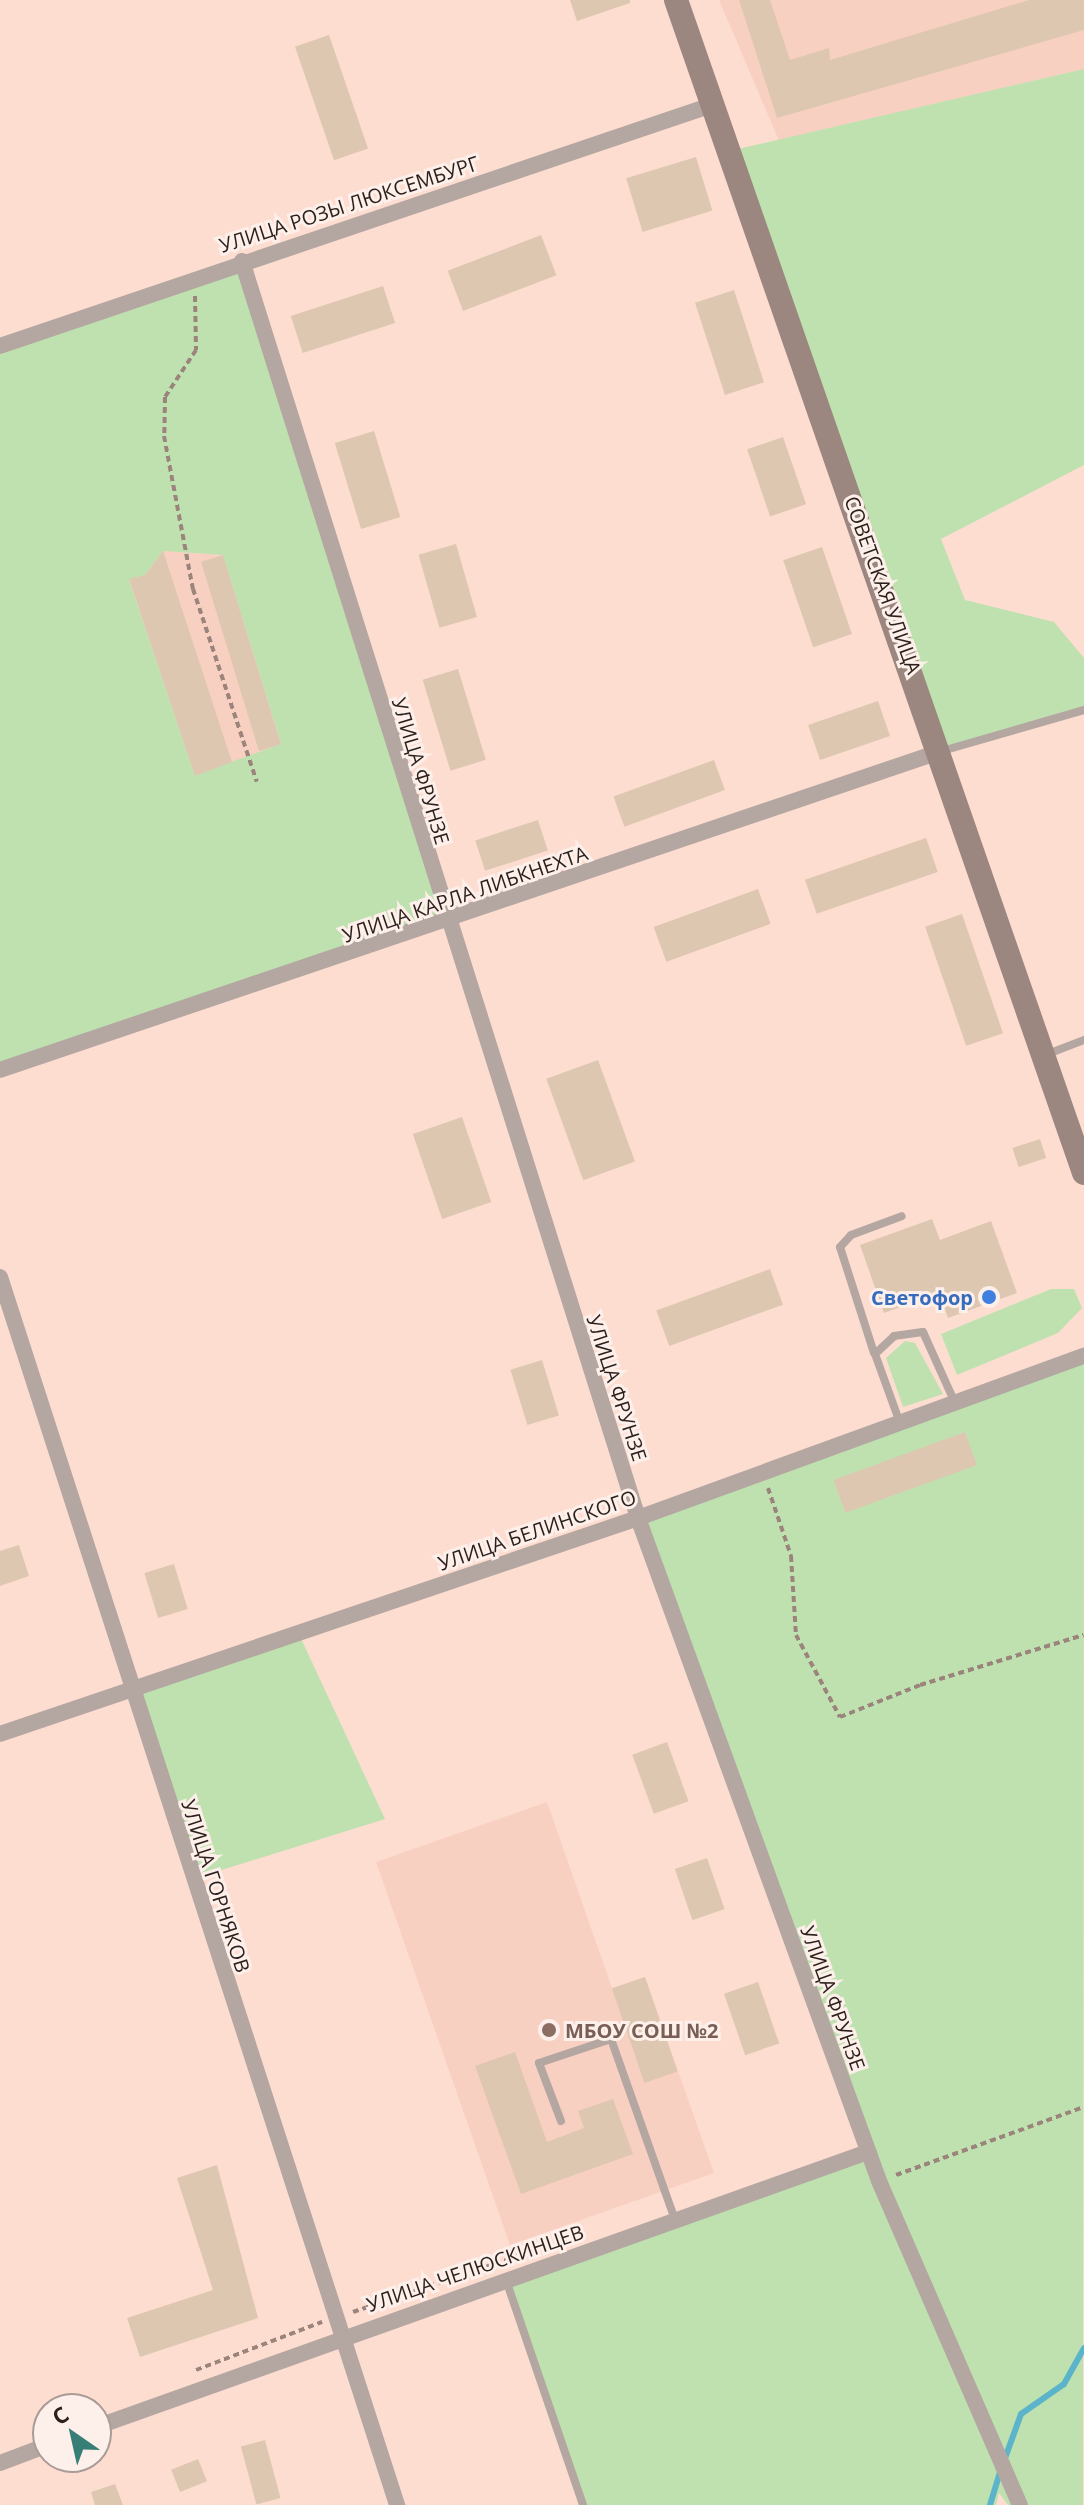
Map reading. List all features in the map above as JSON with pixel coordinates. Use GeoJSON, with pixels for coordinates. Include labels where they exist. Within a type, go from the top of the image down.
{"type":"FeatureCollection","features":[{"type":"Feature","properties":{"kind":"street","name":"СОВЕТСКАЯ УЛИЦА"},"geometry":{"type":"LineString","coordinates":[[676,0],[942,751],[1084,1173]]}},
{"type":"Feature","properties":{"kind":"street","name":"УЛИЦА РОЗЫ ЛЮКСЕМБУРГ"},"geometry":{"type":"LineString","coordinates":[[0,346],[242,261],[712,105]]}},
{"type":"Feature","properties":{"kind":"street","name":"УЛИЦА ФРУНЗЕ"},"geometry":{"type":"LineString","coordinates":[[242,261],[446,923],[638,1518],[879,2181],[1020,2505]]}},
{"type":"Feature","properties":{"kind":"street","name":"УЛИЦА КАРЛА ЛИБКНЕХТА"},"geometry":{"type":"LineString","coordinates":[[0,1070],[446,923],[942,751]]}},
{"type":"Feature","properties":{"kind":"street","name":"УЛИЦА ГОРНЯКОВ"},"geometry":{"type":"LineString","coordinates":[[0,1277],[397,2505]]}},
{"type":"Feature","properties":{"kind":"street","name":"УЛИЦА БЕЛИНСКОГО"},"geometry":{"type":"LineString","coordinates":[[0,1734],[638,1518],[1084,1356]]}},
{"type":"Feature","properties":{"kind":"street","name":"УЛИЦА ЧЕЛЮСКИНЦЕВ"},"geometry":{"type":"LineString","coordinates":[[112,2421],[340,2336],[868,2152]]}},
{"type":"Feature","properties":{"kind":"street"},"geometry":{"type":"LineString","coordinates":[[0,2463],[32,2451]]}},
{"type":"Feature","properties":{"kind":"lane"},"geometry":{"type":"LineString","coordinates":[[942,751],[1084,710]]}},
{"type":"Feature","properties":{"kind":"lane"},"geometry":{"type":"LineString","coordinates":[[1044,1055],[1084,1040]]}},
{"type":"Feature","properties":{"kind":"lane"},"geometry":{"type":"LineString","coordinates":[[900,1423],[840,1247],[851,1235],[902,1216]]}},
{"type":"Feature","properties":{"kind":"lane"},"geometry":{"type":"LineString","coordinates":[[875,1354],[894,1336],[923,1332],[955,1403]]}},
{"type":"Feature","properties":{"kind":"lane"},"geometry":{"type":"LineString","coordinates":[[561,2121],[539,2063],[611,2039],[675,2220]]}},
{"type":"Feature","properties":{"kind":"lane"},"geometry":{"type":"LineString","coordinates":[[506,2280],[583,2505]]}},
{"type":"Feature","properties":{"kind":"path"},"geometry":{"type":"LineString","coordinates":[[186,280],[198,303],[196,350],[165,397],[164,436],[193,589],[257,782]]}},
{"type":"Feature","properties":{"kind":"path"},"geometry":{"type":"LineString","coordinates":[[762,1472],[791,1556],[796,1635],[840,1717],[920,1685],[1084,1635]]}},
{"type":"Feature","properties":{"kind":"path"},"geometry":{"type":"LineString","coordinates":[[879,2181],[1084,2107]]}},
{"type":"Feature","properties":{"kind":"shaded area"},"geometry":{"type":"Polygon","coordinates":[[[719,0],[1084,0],[1084,69],[780,143],[719,0]]]}},
{"type":"Feature","properties":{"kind":"shaded area"},"geometry":{"type":"Polygon","coordinates":[[[163,551],[223,555],[282,744],[195,776],[129,579],[163,551]]]}},
{"type":"Feature","properties":{"kind":"shaded area","name":"МБОУ СОШ №2"},"geometry":{"type":"Polygon","coordinates":[[[547,1802],[612,1988],[645,1977],[714,2173],[510,2245],[376,1862],[547,1802]]]}},
{"type":"Feature","properties":{"kind":"green space"},"geometry":{"type":"Polygon","coordinates":[[[1084,69],[1084,465],[941,539],[965,600],[1054,622],[1084,658],[1084,710],[942,751],[729,151],[1084,69]]]}},
{"type":"Feature","properties":{"kind":"green space"},"geometry":{"type":"Polygon","coordinates":[[[242,261],[446,923],[0,1070],[0,346],[242,261]],[[163,551],[145,575],[129,580],[195,775],[281,744],[223,555],[163,551]]]}},
{"type":"Feature","properties":{"kind":"green space"},"geometry":{"type":"Polygon","coordinates":[[[1051,1289],[1074,1289],[1082,1308],[1058,1333],[957,1375],[941,1334],[1051,1289]]]}},
{"type":"Feature","properties":{"kind":"green space"},"geometry":{"type":"Polygon","coordinates":[[[905,1341],[915,1343],[943,1394],[903,1407],[886,1358],[905,1341]]]}},
{"type":"Feature","properties":{"kind":"green space"},"geometry":{"type":"Polygon","coordinates":[[[1084,1356],[1083,2505],[1008,2505],[999,2493],[996,2505],[583,2505],[506,2280],[868,2151],[638,1518],[1084,1356]]]}},
{"type":"Feature","properties":{"kind":"green space"},"geometry":{"type":"Polygon","coordinates":[[[298,1632],[385,1819],[193,1879],[132,1688],[298,1632]]]}},
{"type":"Feature","properties":{"kind":"building"},"geometry":{"type":"Polygon","coordinates":[[[570,0],[630,0],[630,3],[577,21],[570,0]]]}},
{"type":"Feature","properties":{"kind":"building"},"geometry":{"type":"Polygon","coordinates":[[[739,0],[770,0],[790,60],[829,48],[830,60],[1029,0],[1084,0],[1084,30],[777,118],[739,0]]]}},
{"type":"Feature","properties":{"kind":"building"},"geometry":{"type":"Polygon","coordinates":[[[329,35],[368,148],[334,160],[295,47],[329,35]]]}},
{"type":"Feature","properties":{"kind":"building"},"geometry":{"type":"Polygon","coordinates":[[[696,157],[712,211],[643,232],[626,178],[696,157]]]}},
{"type":"Feature","properties":{"kind":"building"},"geometry":{"type":"Polygon","coordinates":[[[541,235],[556,275],[463,311],[448,271],[541,235]]]}},
{"type":"Feature","properties":{"kind":"building"},"geometry":{"type":"Polygon","coordinates":[[[383,286],[395,323],[303,353],[291,316],[383,286]]]}},
{"type":"Feature","properties":{"kind":"building"},"geometry":{"type":"Polygon","coordinates":[[[734,290],[764,382],[725,395],[695,303],[734,290]]]}},
{"type":"Feature","properties":{"kind":"building"},"geometry":{"type":"Polygon","coordinates":[[[374,431],[400,517],[361,529],[335,443],[374,431]]]}},
{"type":"Feature","properties":{"kind":"building"},"geometry":{"type":"Polygon","coordinates":[[[783,437],[806,504],[770,517],[747,449],[783,437]]]}},
{"type":"Feature","properties":{"kind":"building"},"geometry":{"type":"Polygon","coordinates":[[[456,544],[477,617],[439,628],[419,555],[456,544]]]}},
{"type":"Feature","properties":{"kind":"building"},"geometry":{"type":"Polygon","coordinates":[[[822,547],[852,634],[813,647],[783,560],[822,547]]]}},
{"type":"Feature","properties":{"kind":"building"},"geometry":{"type":"Polygon","coordinates":[[[163,551],[232,762],[195,776],[129,579],[145,575],[163,551]]]}},
{"type":"Feature","properties":{"kind":"building"},"geometry":{"type":"Polygon","coordinates":[[[223,555],[281,744],[259,751],[201,562],[223,555]]]}},
{"type":"Feature","properties":{"kind":"building"},"geometry":{"type":"Polygon","coordinates":[[[458,669],[486,760],[450,771],[423,680],[458,669]]]}},
{"type":"Feature","properties":{"kind":"building"},"geometry":{"type":"Polygon","coordinates":[[[878,701],[890,736],[820,760],[808,725],[878,701]]]}},
{"type":"Feature","properties":{"kind":"building"},"geometry":{"type":"Polygon","coordinates":[[[714,760],[725,790],[624,827],[613,797],[714,760]]]}},
{"type":"Feature","properties":{"kind":"building"},"geometry":{"type":"Polygon","coordinates":[[[538,820],[548,850],[485,871],[475,840],[538,820]]]}},
{"type":"Feature","properties":{"kind":"building"},"geometry":{"type":"Polygon","coordinates":[[[926,838],[938,872],[817,914],[805,880],[926,838]]]}},
{"type":"Feature","properties":{"kind":"building"},"geometry":{"type":"Polygon","coordinates":[[[758,889],[771,924],[666,962],[654,927],[758,889]]]}},
{"type":"Feature","properties":{"kind":"building"},"geometry":{"type":"Polygon","coordinates":[[[962,914],[1003,1033],[966,1046],[925,927],[962,914]]]}},
{"type":"Feature","properties":{"kind":"building"},"geometry":{"type":"Polygon","coordinates":[[[598,1060],[635,1161],[583,1180],[546,1079],[598,1060]]]}},
{"type":"Feature","properties":{"kind":"building"},"geometry":{"type":"Polygon","coordinates":[[[462,1117],[491,1202],[442,1219],[413,1134],[462,1117]]]}},
{"type":"Feature","properties":{"kind":"building"},"geometry":{"type":"Polygon","coordinates":[[[1040,1139],[1046,1158],[1019,1167],[1012,1148],[1040,1139]]]}},
{"type":"Feature","properties":{"kind":"building"},"geometry":{"type":"Polygon","coordinates":[[[932,1219],[940,1240],[991,1221],[1017,1293],[948,1318],[939,1293],[884,1313],[860,1245],[932,1219]]]}},
{"type":"Feature","properties":{"kind":"building"},"geometry":{"type":"Polygon","coordinates":[[[770,1269],[783,1305],[669,1346],[656,1310],[770,1269]]]}},
{"type":"Feature","properties":{"kind":"building"},"geometry":{"type":"Polygon","coordinates":[[[542,1360],[559,1415],[527,1425],[510,1370],[542,1360]]]}},
{"type":"Feature","properties":{"kind":"building"},"geometry":{"type":"Polygon","coordinates":[[[965,1432],[977,1465],[845,1513],[833,1480],[965,1432]]]}},
{"type":"Feature","properties":{"kind":"building"},"geometry":{"type":"Polygon","coordinates":[[[19,1545],[29,1576],[0,1586],[0,1551],[19,1545]]]}},
{"type":"Feature","properties":{"kind":"building"},"geometry":{"type":"Polygon","coordinates":[[[174,1564],[188,1609],[158,1618],[144,1573],[174,1564]]]}},
{"type":"Feature","properties":{"kind":"building"},"geometry":{"type":"Polygon","coordinates":[[[667,1742],[689,1801],[654,1814],[632,1755],[667,1742]]]}},
{"type":"Feature","properties":{"kind":"building"},"geometry":{"type":"Polygon","coordinates":[[[707,1858],[725,1909],[692,1920],[675,1869],[707,1858]]]}},
{"type":"Feature","properties":{"kind":"building"},"geometry":{"type":"Polygon","coordinates":[[[645,1977],[678,2072],[644,2083],[612,1988],[645,1977]]]}},
{"type":"Feature","properties":{"kind":"building"},"geometry":{"type":"Polygon","coordinates":[[[758,1982],[779,2043],[745,2055],[724,1994],[758,1982]]]}},
{"type":"Feature","properties":{"kind":"building"},"geometry":{"type":"Polygon","coordinates":[[[515,2052],[547,2142],[584,2128],[578,2111],[613,2099],[633,2154],[521,2194],[475,2066],[515,2052]]]}},
{"type":"Feature","properties":{"kind":"building"},"geometry":{"type":"Polygon","coordinates":[[[217,2165],[258,2318],[140,2357],[127,2318],[213,2290],[177,2178],[217,2165]]]}},
{"type":"Feature","properties":{"kind":"building"},"geometry":{"type":"Polygon","coordinates":[[[265,2440],[281,2498],[256,2504],[241,2446],[265,2440]]]}},
{"type":"Feature","properties":{"kind":"building"},"geometry":{"type":"Polygon","coordinates":[[[198,2459],[207,2481],[180,2492],[171,2470],[198,2459]]]}},
{"type":"Feature","properties":{"kind":"building"},"geometry":{"type":"Polygon","coordinates":[[[115,2484],[123,2505],[95,2505],[91,2492],[115,2484]]]}},
{"type":"Feature","properties":{"kind":"waterway"},"geometry":{"type":"LineString","coordinates":[[1004,2461],[1021,2414],[1064,2384],[1084,2348]]}},
{"type":"Feature","properties":{"kind":"waterway"},"geometry":{"type":"LineString","coordinates":[[990,2505],[1000,2472]]}},
{"type":"Feature","properties":{"kind":"place","name":"Светофор"},"geometry":{"type":"Point","coordinates":[989,1297]}},
{"type":"Feature","properties":{"kind":"place","name":"МБОУ СОШ №2"},"geometry":{"type":"Point","coordinates":[549,2030]}}]}
